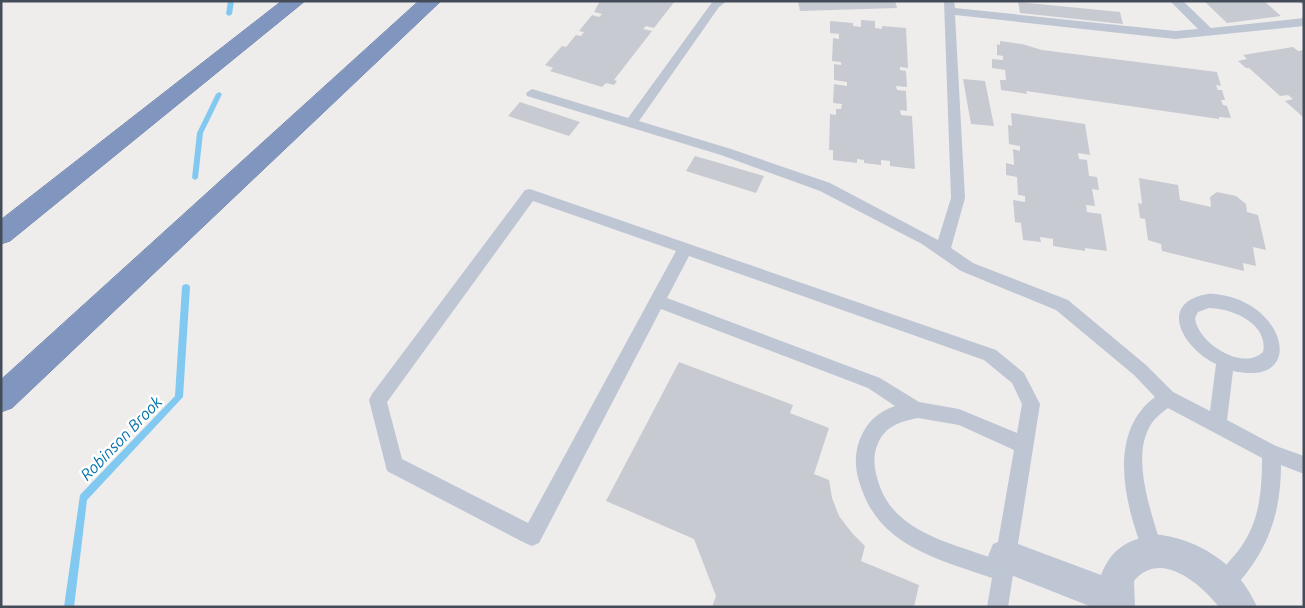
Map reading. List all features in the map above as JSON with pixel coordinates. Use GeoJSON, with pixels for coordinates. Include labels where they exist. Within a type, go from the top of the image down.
{"type":"FeatureCollection","features":[{"type":"Feature","properties":{"kind":"highway"},"geometry":{"type":"LineString","coordinates":[[1,234],[295,1]]}},
{"type":"Feature","properties":{"kind":"highway"},"geometry":{"type":"LineString","coordinates":[[1,398],[431,1]]}},
{"type":"Feature","properties":{"kind":"highway"},"geometry":{"type":"LineString","coordinates":[[1,230],[23,216]]}},
{"type":"Feature","properties":{"kind":"street"},"geometry":{"type":"LineString","coordinates":[[1004,564],[1116,602],[1116,583],[1120,570],[1128,561],[1139,554],[1153,551],[1170,553],[1189,559],[1207,570],[1231,595]]}},
{"type":"Feature","properties":{"kind":"lane"},"geometry":{"type":"LineString","coordinates":[[631,123],[715,5],[721,1]]}},
{"type":"Feature","properties":{"kind":"lane"},"geometry":{"type":"LineString","coordinates":[[1176,1],[1209,32]]}},
{"type":"Feature","properties":{"kind":"lane"},"geometry":{"type":"LineString","coordinates":[[943,250],[958,198],[949,6],[1175,35],[1304,22]]}},
{"type":"Feature","properties":{"kind":"lane"},"geometry":{"type":"LineString","coordinates":[[532,93],[726,152],[825,187],[927,240],[967,266],[1062,305],[1140,370],[1167,398],[1271,453],[1304,465]]}},
{"type":"Feature","properties":{"kind":"lane"},"geometry":{"type":"LineString","coordinates":[[685,248],[532,536],[394,465],[378,400],[530,194],[685,248],[990,355],[1018,378],[1031,404],[997,607]]}},
{"type":"Feature","properties":{"kind":"lane"},"geometry":{"type":"LineString","coordinates":[[657,301],[874,383],[916,410]]}},
{"type":"Feature","properties":{"kind":"lane"},"geometry":{"type":"LineString","coordinates":[[1220,301],[1240,308],[1258,319],[1272,339],[1273,349],[1270,357],[1263,364],[1252,366],[1225,362],[1200,346],[1192,336],[1187,316],[1191,308],[1198,303],[1220,301]]}},
{"type":"Feature","properties":{"kind":"lane"},"geometry":{"type":"LineString","coordinates":[[1217,424],[1225,362]]}},
{"type":"Feature","properties":{"kind":"lane"},"geometry":{"type":"LineString","coordinates":[[1153,551],[1137,490],[1134,442],[1146,416],[1167,398]]}},
{"type":"Feature","properties":{"kind":"lane"},"geometry":{"type":"LineString","coordinates":[[1004,564],[920,541],[901,530],[885,516],[873,499],[865,472],[866,446],[873,432],[884,420],[899,413],[916,410],[934,410],[952,415],[1024,446]]}},
{"type":"Feature","properties":{"kind":"lane"},"geometry":{"type":"LineString","coordinates":[[1231,595],[1244,562],[1264,529],[1272,485],[1271,453]]}},
{"type":"Feature","properties":{"kind":"building"},"geometry":{"type":"Polygon","coordinates":[[[600,1],[675,1],[654,28],[646,26],[643,29],[652,31],[614,80],[617,81],[614,85],[606,83],[602,87],[550,71],[553,68],[545,65],[562,46],[566,47],[576,35],[581,36],[584,32],[579,31],[592,15],[599,17],[602,14],[594,12],[600,1]]]}},
{"type":"Feature","properties":{"kind":"building"},"geometry":{"type":"Polygon","coordinates":[[[798,1],[895,1],[897,8],[800,11],[798,1]]]}},
{"type":"Feature","properties":{"kind":"building"},"geometry":{"type":"Polygon","coordinates":[[[1204,1],[1264,1],[1281,16],[1227,23],[1204,1]]]}},
{"type":"Feature","properties":{"kind":"building"},"geometry":{"type":"Polygon","coordinates":[[[1018,2],[1120,12],[1123,24],[1020,13],[1018,2]]]}},
{"type":"Feature","properties":{"kind":"building"},"geometry":{"type":"Polygon","coordinates":[[[861,20],[875,21],[875,28],[882,29],[882,26],[906,28],[908,68],[900,67],[900,70],[906,71],[907,87],[896,86],[897,90],[906,91],[907,111],[900,110],[901,115],[912,116],[915,169],[890,166],[890,161],[881,160],[881,165],[864,163],[864,160],[857,159],[857,163],[833,160],[833,150],[829,150],[830,114],[836,115],[836,109],[841,109],[842,104],[833,103],[834,84],[847,86],[847,82],[834,80],[834,64],[841,65],[841,62],[832,61],[833,38],[839,39],[839,34],[830,33],[830,21],[853,23],[853,26],[861,27],[861,20]]]}},
{"type":"Feature","properties":{"kind":"building"},"geometry":{"type":"Polygon","coordinates":[[[1000,41],[1022,44],[1042,50],[1217,72],[1221,86],[1216,85],[1218,90],[1222,90],[1225,100],[1221,100],[1223,105],[1227,106],[1231,118],[1219,117],[1219,119],[1026,91],[1027,94],[1001,90],[1000,80],[1006,80],[1005,70],[992,68],[992,59],[1003,60],[1003,56],[997,55],[997,44],[1000,45],[1000,41]]]}},
{"type":"Feature","properties":{"kind":"building"},"geometry":{"type":"Polygon","coordinates":[[[1293,47],[1298,51],[1304,50],[1304,118],[1285,101],[1293,99],[1288,95],[1280,96],[1249,68],[1246,68],[1238,61],[1247,59],[1243,55],[1293,47]]]}},
{"type":"Feature","properties":{"kind":"building"},"geometry":{"type":"Polygon","coordinates":[[[963,79],[985,81],[994,126],[971,124],[963,79]]]}},
{"type":"Feature","properties":{"kind":"building"},"geometry":{"type":"Polygon","coordinates":[[[520,102],[580,122],[569,136],[508,116],[520,102]]]}},
{"type":"Feature","properties":{"kind":"building"},"geometry":{"type":"Polygon","coordinates":[[[1011,113],[1085,124],[1090,155],[1078,153],[1079,159],[1087,160],[1089,176],[1097,177],[1099,190],[1092,189],[1095,206],[1086,205],[1087,212],[1101,214],[1107,251],[1085,248],[1085,251],[1053,246],[1053,239],[1040,237],[1041,242],[1023,240],[1021,223],[1015,222],[1013,200],[1025,202],[1025,196],[1018,195],[1017,177],[1006,175],[1006,163],[1014,165],[1013,149],[1020,151],[1020,146],[1009,144],[1008,125],[1012,126],[1011,113]]]}},
{"type":"Feature","properties":{"kind":"building"},"geometry":{"type":"Polygon","coordinates":[[[695,156],[764,176],[756,193],[686,171],[695,156]]]}},
{"type":"Feature","properties":{"kind":"building"},"geometry":{"type":"Polygon","coordinates":[[[1139,178],[1178,185],[1180,200],[1211,207],[1210,197],[1217,192],[1236,196],[1246,204],[1247,212],[1258,215],[1266,250],[1253,247],[1256,266],[1243,263],[1244,271],[1162,251],[1161,244],[1148,240],[1145,219],[1140,218],[1138,203],[1142,204],[1139,178]]]}},
{"type":"Feature","properties":{"kind":"building"},"geometry":{"type":"Polygon","coordinates":[[[679,362],[793,405],[790,413],[829,428],[814,474],[829,480],[832,498],[839,516],[865,546],[861,561],[919,585],[914,607],[712,607],[716,596],[694,539],[606,501],[679,362]]]}},
{"type":"Feature","properties":{"kind":"waterway","name":"Robinson Brook"},"geometry":{"type":"LineString","coordinates":[[229,14],[231,1]]}},
{"type":"Feature","properties":{"kind":"waterway","name":"Robinson Brook"},"geometry":{"type":"LineString","coordinates":[[195,178],[200,133],[219,94]]}},
{"type":"Feature","properties":{"kind":"waterway","name":"Robinson Brook"},"geometry":{"type":"LineString","coordinates":[[69,607],[83,498],[179,397],[186,287]]}}]}
